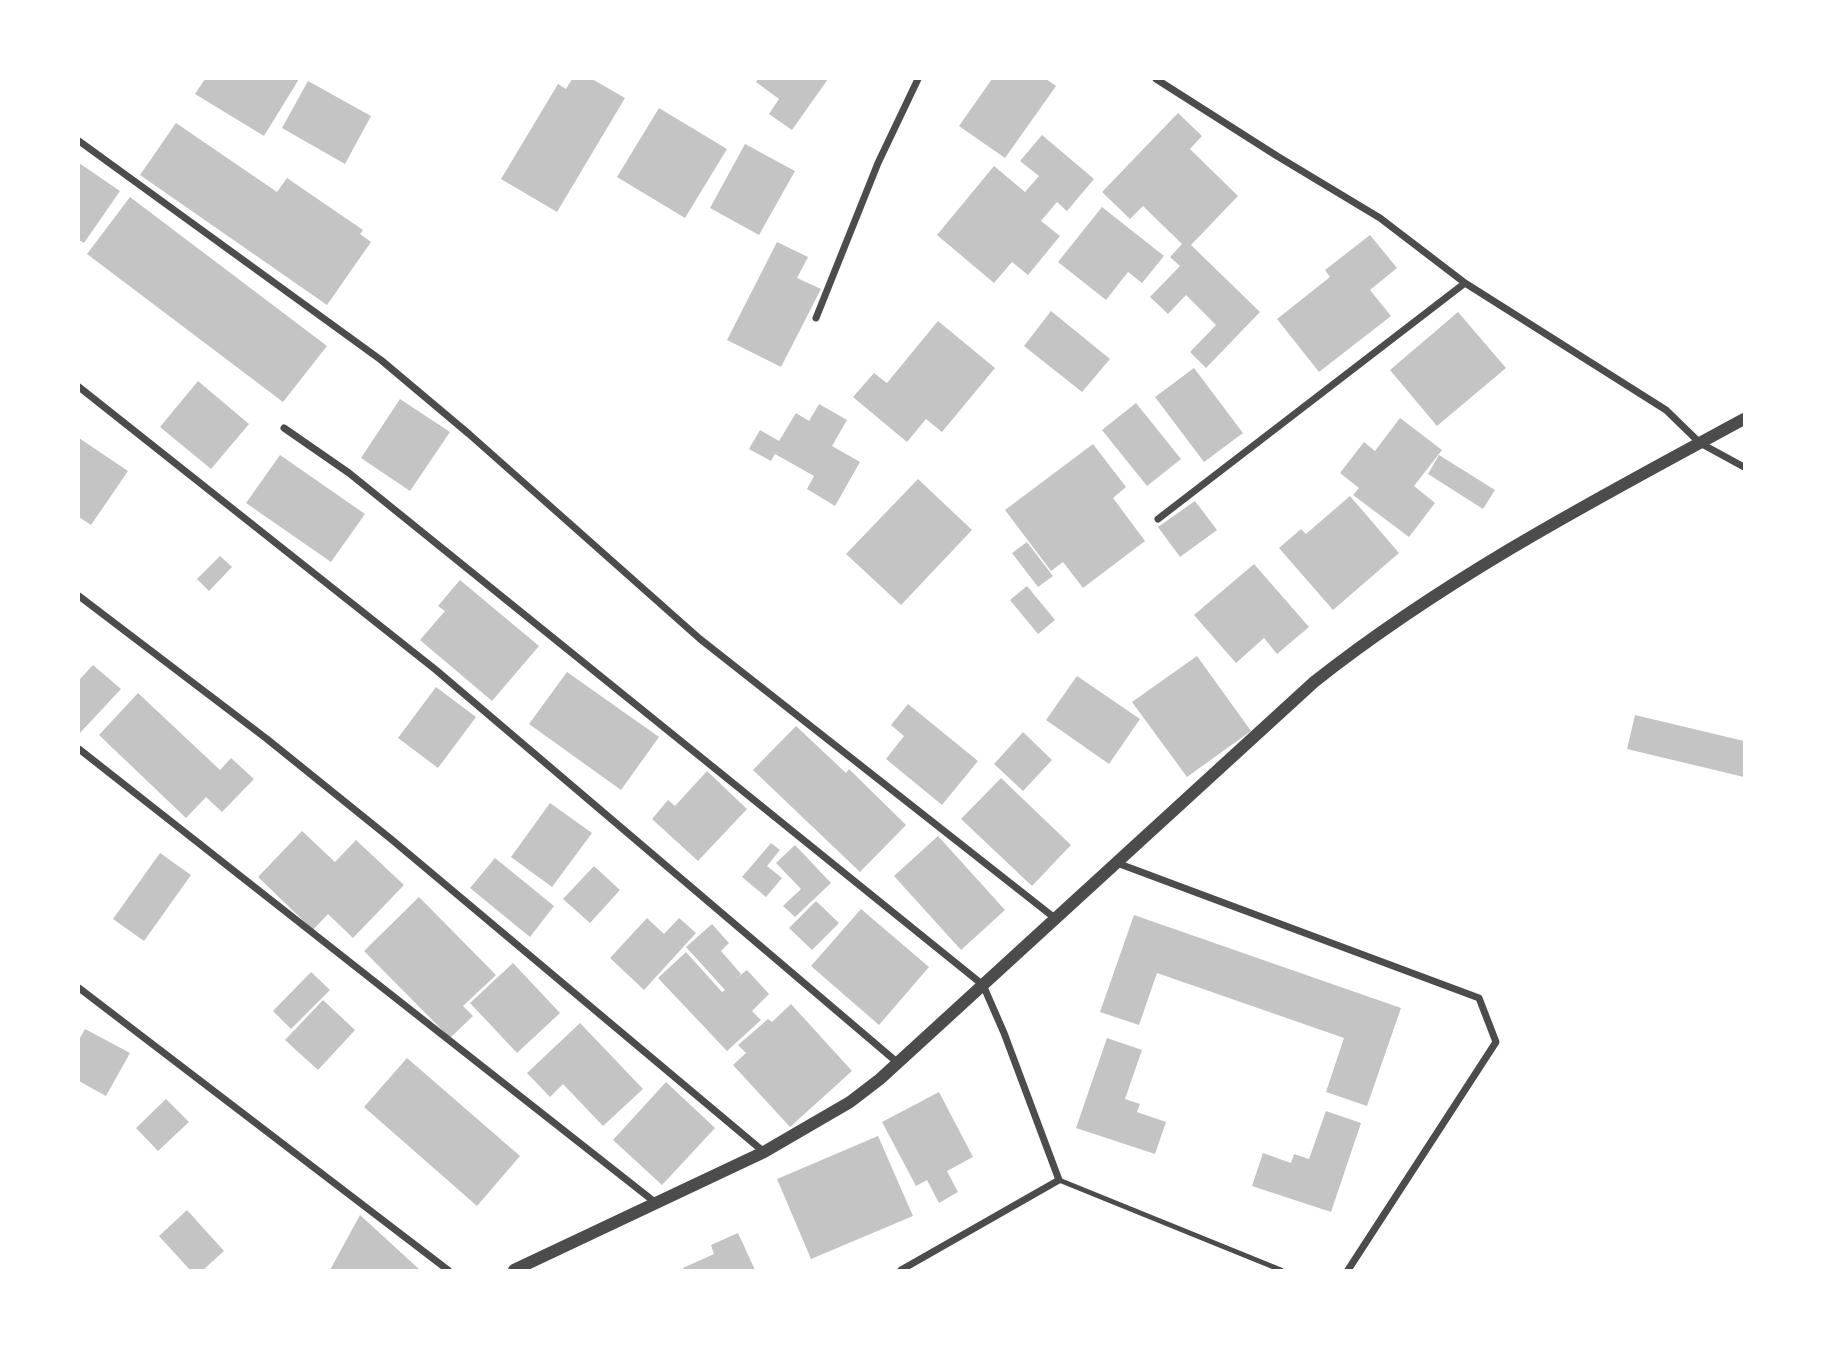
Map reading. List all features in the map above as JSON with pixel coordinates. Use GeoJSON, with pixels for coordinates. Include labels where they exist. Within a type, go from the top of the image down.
{"type":"FeatureCollection","features":[{"type":"Feature","properties":{"kind":"street"},"geometry":{"type":"LineString","coordinates":[[816,318],[878,163],[918,79]]}},
{"type":"Feature","properties":{"kind":"street"},"geometry":{"type":"LineString","coordinates":[[1156,79],[1380,218],[1465,283],[1666,410],[1700,443],[1744,467]]}},
{"type":"Feature","properties":{"kind":"street"},"geometry":{"type":"LineString","coordinates":[[79,141],[382,360],[469,433],[700,639],[1056,919]]}},
{"type":"Feature","properties":{"kind":"street"},"geometry":{"type":"LineString","coordinates":[[1158,519],[1465,283]]}},
{"type":"Feature","properties":{"kind":"street"},"geometry":{"type":"LineString","coordinates":[[79,387],[436,670],[898,1063]]}},
{"type":"Feature","properties":{"kind":"street"},"geometry":{"type":"LineString","coordinates":[[514,1270],[764,1152],[850,1102],[898,1063],[1314,682],[1443,589],[1555,522],[1744,419]]}},
{"type":"Feature","properties":{"kind":"street"},"geometry":{"type":"LineString","coordinates":[[284,428],[349,472],[983,985],[1004,1033],[1059,1180],[901,1270]]}},
{"type":"Feature","properties":{"kind":"street"},"geometry":{"type":"LineString","coordinates":[[79,596],[267,739],[391,839],[764,1152]]}},
{"type":"Feature","properties":{"kind":"street"},"geometry":{"type":"LineString","coordinates":[[79,749],[656,1203]]}},
{"type":"Feature","properties":{"kind":"street"},"geometry":{"type":"LineString","coordinates":[[1117,863],[1479,998],[1496,1042],[1348,1270]]}},
{"type":"Feature","properties":{"kind":"street"},"geometry":{"type":"LineString","coordinates":[[79,988],[448,1270]]}},
{"type":"Feature","properties":{"kind":"lane"},"geometry":{"type":"LineString","coordinates":[[1059,1180],[1281,1270]]}},
{"type":"Feature","properties":{"kind":"building"},"geometry":{"type":"Polygon","coordinates":[[[205,79],[299,79],[264,136],[195,94],[205,79]]]}},
{"type":"Feature","properties":{"kind":"building"},"geometry":{"type":"Polygon","coordinates":[[[572,79],[592,79],[625,98],[557,212],[501,179],[558,84],[566,89],[572,79]]]}},
{"type":"Feature","properties":{"kind":"building"},"geometry":{"type":"Polygon","coordinates":[[[758,79],[828,79],[792,130],[769,114],[779,99],[756,82],[758,79]]]}},
{"type":"Feature","properties":{"kind":"building"},"geometry":{"type":"Polygon","coordinates":[[[992,79],[1046,79],[1056,86],[1005,158],[959,126],[992,79]]]}},
{"type":"Feature","properties":{"kind":"building"},"geometry":{"type":"Polygon","coordinates":[[[308,81],[371,116],[345,164],[282,128],[308,81]]]}},
{"type":"Feature","properties":{"kind":"building"},"geometry":{"type":"Polygon","coordinates":[[[659,108],[727,149],[685,218],[617,177],[659,108]]]}},
{"type":"Feature","properties":{"kind":"building"},"geometry":{"type":"Polygon","coordinates":[[[1178,113],[1202,136],[1190,149],[1238,196],[1191,245],[1260,312],[1206,368],[1190,352],[1216,325],[1186,295],[1168,314],[1150,297],[1180,266],[1170,257],[1182,244],[1143,206],[1130,219],[1102,192],[1178,113]]]}},
{"type":"Feature","properties":{"kind":"building"},"geometry":{"type":"Polygon","coordinates":[[[176,123],[277,192],[287,178],[363,230],[360,234],[371,242],[327,305],[140,175],[176,123]]]}},
{"type":"Feature","properties":{"kind":"building"},"geometry":{"type":"Polygon","coordinates":[[[1042,135],[1094,179],[1067,211],[1057,202],[1041,221],[1060,236],[1028,275],[1012,262],[994,283],[937,235],[994,166],[1025,192],[1039,176],[1020,161],[1042,135]]]}},
{"type":"Feature","properties":{"kind":"building"},"geometry":{"type":"Polygon","coordinates":[[[745,144],[795,171],[759,235],[710,208],[745,144]]]}},
{"type":"Feature","properties":{"kind":"building"},"geometry":{"type":"Polygon","coordinates":[[[79,163],[120,191],[84,243],[79,240],[79,163]]]}},
{"type":"Feature","properties":{"kind":"building"},"geometry":{"type":"Polygon","coordinates":[[[130,197],[327,346],[283,402],[87,254],[130,197]]]}},
{"type":"Feature","properties":{"kind":"building"},"geometry":{"type":"Polygon","coordinates":[[[1102,207],[1164,256],[1142,283],[1128,272],[1106,300],[1058,262],[1102,207]]]}},
{"type":"Feature","properties":{"kind":"building"},"geometry":{"type":"Polygon","coordinates":[[[1370,235],[1397,268],[1370,290],[1391,316],[1319,372],[1277,319],[1330,277],[1325,270],[1370,235]]]}},
{"type":"Feature","properties":{"kind":"building"},"geometry":{"type":"Polygon","coordinates":[[[777,242],[808,257],[797,278],[821,289],[781,367],[727,340],[777,242]]]}},
{"type":"Feature","properties":{"kind":"building"},"geometry":{"type":"Polygon","coordinates":[[[1051,311],[1110,359],[1082,392],[1024,346],[1051,311]]]}},
{"type":"Feature","properties":{"kind":"building"},"geometry":{"type":"Polygon","coordinates":[[[1458,312],[1506,368],[1437,426],[1390,370],[1458,312]]]}},
{"type":"Feature","properties":{"kind":"building"},"geometry":{"type":"Polygon","coordinates":[[[938,321],[995,368],[942,432],[926,419],[907,442],[853,397],[874,373],[887,383],[938,321]]]}},
{"type":"Feature","properties":{"kind":"building"},"geometry":{"type":"Polygon","coordinates":[[[1194,368],[1243,433],[1204,462],[1155,397],[1194,368]]]}},
{"type":"Feature","properties":{"kind":"building"},"geometry":{"type":"Polygon","coordinates":[[[198,381],[249,424],[211,469],[160,427],[198,381]]]}},
{"type":"Feature","properties":{"kind":"building"},"geometry":{"type":"Polygon","coordinates":[[[400,399],[450,432],[410,491],[361,458],[400,399]]]}},
{"type":"Feature","properties":{"kind":"building"},"geometry":{"type":"Polygon","coordinates":[[[1136,403],[1181,459],[1147,486],[1102,430],[1136,403]]]}},
{"type":"Feature","properties":{"kind":"building"},"geometry":{"type":"Polygon","coordinates":[[[819,404],[847,420],[832,446],[860,462],[835,506],[807,489],[814,476],[775,454],[771,461],[749,449],[760,430],[779,441],[796,413],[809,421],[819,404]]]}},
{"type":"Feature","properties":{"kind":"building"},"geometry":{"type":"Polygon","coordinates":[[[1400,418],[1442,450],[1414,486],[1435,503],[1409,537],[1353,495],[1359,488],[1340,473],[1364,442],[1375,451],[1400,418]]]}},
{"type":"Feature","properties":{"kind":"building"},"geometry":{"type":"Polygon","coordinates":[[[79,438],[128,471],[91,525],[79,517],[79,438]]]}},
{"type":"Feature","properties":{"kind":"building"},"geometry":{"type":"Polygon","coordinates":[[[1093,444],[1126,487],[1113,498],[1145,541],[1083,588],[1063,562],[1051,571],[1005,510],[1093,444]]]}},
{"type":"Feature","properties":{"kind":"building"},"geometry":{"type":"Polygon","coordinates":[[[280,455],[365,514],[331,562],[246,503],[280,455]]]}},
{"type":"Feature","properties":{"kind":"building"},"geometry":{"type":"Polygon","coordinates":[[[1439,455],[1495,490],[1483,509],[1428,474],[1439,455]]]}},
{"type":"Feature","properties":{"kind":"building"},"geometry":{"type":"Polygon","coordinates":[[[918,479],[972,530],[901,605],[846,554],[918,479]]]}},
{"type":"Feature","properties":{"kind":"building"},"geometry":{"type":"Polygon","coordinates":[[[1350,496],[1399,553],[1333,610],[1279,548],[1301,529],[1306,534],[1350,496]]]}},
{"type":"Feature","properties":{"kind":"building"},"geometry":{"type":"Polygon","coordinates":[[[1195,501],[1217,530],[1180,557],[1158,527],[1195,501]]]}},
{"type":"Feature","properties":{"kind":"building"},"geometry":{"type":"Polygon","coordinates":[[[1027,542],[1053,576],[1038,587],[1012,553],[1027,542]]]}},
{"type":"Feature","properties":{"kind":"building"},"geometry":{"type":"Polygon","coordinates":[[[220,556],[232,567],[209,591],[197,579],[220,556]]]}},
{"type":"Feature","properties":{"kind":"building"},"geometry":{"type":"Polygon","coordinates":[[[1254,564],[1309,627],[1277,654],[1264,638],[1236,663],[1194,615],[1254,564]]]}},
{"type":"Feature","properties":{"kind":"building"},"geometry":{"type":"Polygon","coordinates":[[[460,580],[539,646],[492,701],[420,640],[445,611],[438,606],[460,580]]]}},
{"type":"Feature","properties":{"kind":"building"},"geometry":{"type":"Polygon","coordinates":[[[1027,586],[1055,620],[1038,634],[1010,600],[1027,586]]]}},
{"type":"Feature","properties":{"kind":"building"},"geometry":{"type":"Polygon","coordinates":[[[1197,656],[1251,731],[1187,777],[1132,702],[1197,656]]]}},
{"type":"Feature","properties":{"kind":"building"},"geometry":{"type":"Polygon","coordinates":[[[93,665],[121,689],[79,734],[79,680],[93,665]]]}},
{"type":"Feature","properties":{"kind":"building"},"geometry":{"type":"Polygon","coordinates":[[[567,672],[659,737],[621,790],[529,724],[567,672]]]}},
{"type":"Feature","properties":{"kind":"building"},"geometry":{"type":"Polygon","coordinates":[[[1077,676],[1140,719],[1109,764],[1046,720],[1077,676]]]}},
{"type":"Feature","properties":{"kind":"building"},"geometry":{"type":"Polygon","coordinates":[[[436,687],[476,717],[438,768],[398,738],[436,687]]]}},
{"type":"Feature","properties":{"kind":"building"},"geometry":{"type":"Polygon","coordinates":[[[138,693],[220,770],[231,758],[254,779],[222,812],[206,797],[186,818],[99,735],[138,693]]]}},
{"type":"Feature","properties":{"kind":"building"},"geometry":{"type":"Polygon","coordinates":[[[908,704],[978,761],[942,805],[886,759],[904,736],[891,725],[908,704]]]}},
{"type":"Feature","properties":{"kind":"building"},"geometry":{"type":"Polygon","coordinates":[[[1635,715],[1744,741],[1744,777],[1627,749],[1635,715]]]}},
{"type":"Feature","properties":{"kind":"building"},"geometry":{"type":"Polygon","coordinates":[[[796,726],[846,773],[849,769],[906,825],[860,872],[753,770],[796,726]]]}},
{"type":"Feature","properties":{"kind":"building"},"geometry":{"type":"Polygon","coordinates":[[[1023,732],[1052,760],[1023,791],[994,764],[1023,732]]]}},
{"type":"Feature","properties":{"kind":"building"},"geometry":{"type":"Polygon","coordinates":[[[707,771],[747,809],[698,861],[652,819],[668,800],[675,806],[707,771]]]}},
{"type":"Feature","properties":{"kind":"building"},"geometry":{"type":"Polygon","coordinates":[[[1001,778],[1071,845],[1032,886],[961,819],[1001,778]]]}},
{"type":"Feature","properties":{"kind":"building"},"geometry":{"type":"Polygon","coordinates":[[[550,803],[592,833],[552,887],[511,857],[550,803]]]}},
{"type":"Feature","properties":{"kind":"building"},"geometry":{"type":"Polygon","coordinates":[[[302,831],[335,862],[356,840],[404,885],[353,938],[328,914],[313,930],[258,877],[302,831]]]}},
{"type":"Feature","properties":{"kind":"building"},"geometry":{"type":"Polygon","coordinates":[[[938,836],[1005,910],[961,950],[894,876],[938,836]]]}},
{"type":"Feature","properties":{"kind":"building"},"geometry":{"type":"Polygon","coordinates":[[[771,843],[780,850],[767,866],[782,878],[766,897],[742,877],[771,843]]]}},
{"type":"Feature","properties":{"kind":"building"},"geometry":{"type":"Polygon","coordinates":[[[795,845],[831,883],[795,917],[783,906],[801,889],[776,863],[795,845]]]}},
{"type":"Feature","properties":{"kind":"building"},"geometry":{"type":"Polygon","coordinates":[[[160,853],[191,875],[144,941],[113,919],[160,853]]]}},
{"type":"Feature","properties":{"kind":"building"},"geometry":{"type":"Polygon","coordinates":[[[495,858],[554,906],[530,937],[470,888],[495,858]]]}},
{"type":"Feature","properties":{"kind":"building"},"geometry":{"type":"Polygon","coordinates":[[[594,866],[620,890],[590,923],[563,899],[594,866]]]}},
{"type":"Feature","properties":{"kind":"building"},"geometry":{"type":"Polygon","coordinates":[[[419,897],[496,975],[463,1006],[473,1016],[450,1038],[364,951],[419,897]]]}},
{"type":"Feature","properties":{"kind":"building"},"geometry":{"type":"Polygon","coordinates":[[[816,901],[839,923],[812,950],[789,928],[816,901]]]}},
{"type":"Feature","properties":{"kind":"building"},"geometry":{"type":"Polygon","coordinates":[[[861,909],[929,967],[879,1025],[811,966],[861,909]]]}},
{"type":"Feature","properties":{"kind":"building"},"geometry":{"type":"Polygon","coordinates":[[[1134,915],[1401,1008],[1367,1106],[1326,1092],[1344,1038],[1157,973],[1139,1025],[1100,1012],[1134,915]]]}},
{"type":"Feature","properties":{"kind":"building"},"geometry":{"type":"Polygon","coordinates":[[[647,918],[664,934],[679,918],[696,933],[644,990],[610,958],[647,918]]]}},
{"type":"Feature","properties":{"kind":"building"},"geometry":{"type":"Polygon","coordinates":[[[712,924],[729,943],[721,951],[741,974],[734,980],[747,970],[769,994],[752,1011],[761,1020],[727,1051],[658,978],[686,952],[722,992],[725,990],[686,947],[712,924]]]}},
{"type":"Feature","properties":{"kind":"building"},"geometry":{"type":"Polygon","coordinates":[[[513,963],[560,1013],[517,1053],[470,1003],[513,963]]]}},
{"type":"Feature","properties":{"kind":"building"},"geometry":{"type":"Polygon","coordinates":[[[311,972],[330,990],[291,1029],[273,1011],[311,972]]]}},
{"type":"Feature","properties":{"kind":"building"},"geometry":{"type":"Polygon","coordinates":[[[323,1000],[355,1030],[318,1070],[285,1040],[323,1000]]]}},
{"type":"Feature","properties":{"kind":"building"},"geometry":{"type":"Polygon","coordinates":[[[791,1004],[852,1071],[790,1127],[733,1065],[746,1053],[738,1045],[768,1019],[772,1022],[791,1004]]]}},
{"type":"Feature","properties":{"kind":"building"},"geometry":{"type":"Polygon","coordinates":[[[580,1023],[643,1089],[603,1126],[563,1084],[550,1097],[527,1073],[580,1023]]]}},
{"type":"Feature","properties":{"kind":"building"},"geometry":{"type":"Polygon","coordinates":[[[85,1029],[130,1053],[106,1096],[79,1081],[79,1040],[85,1029]]]}},
{"type":"Feature","properties":{"kind":"building"},"geometry":{"type":"Polygon","coordinates":[[[1107,1038],[1142,1050],[1125,1099],[1140,1104],[1137,1112],[1166,1122],[1155,1154],[1076,1128],[1107,1038]]]}},
{"type":"Feature","properties":{"kind":"building"},"geometry":{"type":"Polygon","coordinates":[[[407,1058],[520,1156],[477,1206],[364,1107],[407,1058]]]}},
{"type":"Feature","properties":{"kind":"building"},"geometry":{"type":"Polygon","coordinates":[[[666,1082],[715,1128],[662,1185],[613,1140],[666,1082]]]}},
{"type":"Feature","properties":{"kind":"building"},"geometry":{"type":"Polygon","coordinates":[[[939,1092],[973,1157],[947,1171],[958,1192],[939,1203],[927,1180],[916,1186],[882,1122],[939,1092]]]}},
{"type":"Feature","properties":{"kind":"building"},"geometry":{"type":"Polygon","coordinates":[[[166,1099],[189,1122],[158,1151],[136,1128],[166,1099]]]}},
{"type":"Feature","properties":{"kind":"building"},"geometry":{"type":"Polygon","coordinates":[[[1326,1111],[1361,1123],[1331,1212],[1252,1186],[1263,1153],[1291,1163],[1294,1154],[1309,1159],[1326,1111]]]}},
{"type":"Feature","properties":{"kind":"building"},"geometry":{"type":"Polygon","coordinates":[[[878,1136],[913,1216],[811,1259],[777,1179],[878,1136]]]}},
{"type":"Feature","properties":{"kind":"building"},"geometry":{"type":"Polygon","coordinates":[[[187,1210],[224,1251],[203,1270],[190,1270],[159,1236],[187,1210]]]}},
{"type":"Feature","properties":{"kind":"building"},"geometry":{"type":"Polygon","coordinates":[[[360,1215],[420,1270],[330,1270],[360,1215]]]}},
{"type":"Feature","properties":{"kind":"building"},"geometry":{"type":"Polygon","coordinates":[[[738,1233],[755,1270],[684,1270],[683,1268],[714,1254],[711,1245],[738,1233]]]}}]}
